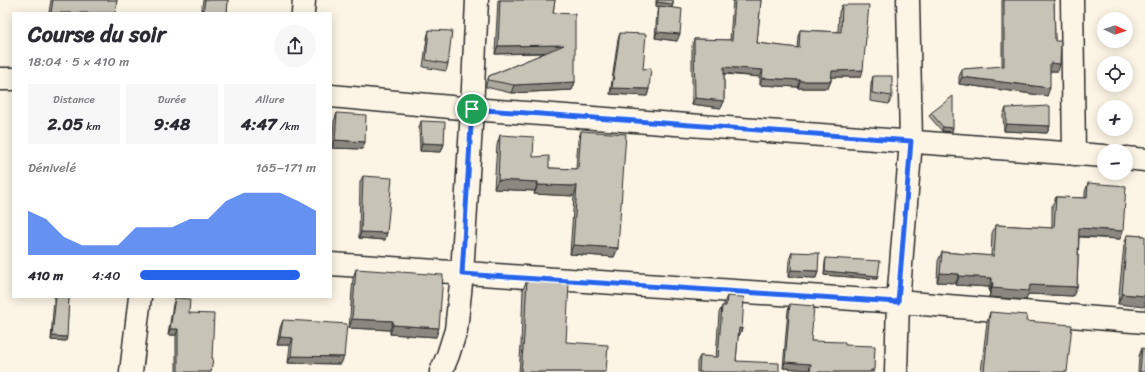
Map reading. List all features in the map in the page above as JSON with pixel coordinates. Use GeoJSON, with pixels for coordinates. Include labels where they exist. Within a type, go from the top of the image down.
{"type":"FeatureCollection","features":[{"type":"Feature","properties":{"kind":"street"},"geometry":{"type":"LineString","coordinates":[[303,12],[304,0]]}},
{"type":"Feature","properties":{"kind":"street"},"geometry":{"type":"LineString","coordinates":[[441,372],[456,330],[462,274],[477,0]]}},
{"type":"Feature","properties":{"kind":"street"},"geometry":{"type":"LineString","coordinates":[[896,372],[898,302],[911,141],[908,0]]}},
{"type":"Feature","properties":{"kind":"street"},"geometry":{"type":"LineString","coordinates":[[1072,0],[1074,154]]}},
{"type":"Feature","properties":{"kind":"street"},"geometry":{"type":"LineString","coordinates":[[0,79],[12,79]]}},
{"type":"Feature","properties":{"kind":"street"},"geometry":{"type":"LineString","coordinates":[[332,96],[472,109],[1097,156]]}},
{"type":"Feature","properties":{"kind":"street"},"geometry":{"type":"LineString","coordinates":[[1133,159],[1145,160]]}},
{"type":"Feature","properties":{"kind":"street"},"geometry":{"type":"LineString","coordinates":[[332,264],[462,274],[898,302],[1145,322]]}},
{"type":"Feature","properties":{"kind":"street"},"geometry":{"type":"LineString","coordinates":[[131,372],[140,298]]}},
{"type":"Feature","properties":{"kind":"building"},"geometry":{"type":"Polygon","coordinates":[[[53,0],[117,0],[115,12],[51,12],[53,0]]]}},
{"type":"Feature","properties":{"kind":"building"},"geometry":{"type":"Polygon","coordinates":[[[205,0],[228,0],[227,12],[203,12],[205,0]]]}},
{"type":"Feature","properties":{"kind":"building"},"geometry":{"type":"Polygon","coordinates":[[[500,0],[555,0],[553,13],[575,14],[575,82],[514,85],[488,80],[489,76],[564,45],[498,46],[500,0]]]}},
{"type":"Feature","properties":{"kind":"building"},"geometry":{"type":"Polygon","coordinates":[[[657,0],[673,0],[673,4],[657,2],[657,0]]]}},
{"type":"Feature","properties":{"kind":"building"},"geometry":{"type":"Polygon","coordinates":[[[735,0],[761,0],[757,43],[799,48],[800,30],[841,32],[842,5],[869,5],[863,70],[832,71],[831,81],[800,81],[762,78],[763,70],[724,67],[724,101],[695,98],[694,39],[732,40],[735,0]]]}},
{"type":"Feature","properties":{"kind":"building"},"geometry":{"type":"Polygon","coordinates":[[[1004,0],[1054,0],[1055,41],[1061,41],[1060,64],[1050,63],[1050,88],[962,77],[962,69],[1004,66],[1004,0]]]}},
{"type":"Feature","properties":{"kind":"building"},"geometry":{"type":"Polygon","coordinates":[[[659,6],[682,9],[680,34],[657,32],[659,6]]]}},
{"type":"Feature","properties":{"kind":"building"},"geometry":{"type":"Polygon","coordinates":[[[429,30],[452,31],[448,64],[426,60],[429,30]]]}},
{"type":"Feature","properties":{"kind":"building"},"geometry":{"type":"Polygon","coordinates":[[[620,33],[646,34],[643,69],[651,68],[649,89],[612,88],[620,33]]]}},
{"type":"Feature","properties":{"kind":"building"},"geometry":{"type":"Polygon","coordinates":[[[873,76],[892,76],[892,96],[872,93],[873,76]]]}},
{"type":"Feature","properties":{"kind":"building"},"geometry":{"type":"Polygon","coordinates":[[[953,96],[953,128],[943,127],[931,113],[953,96]]]}},
{"type":"Feature","properties":{"kind":"building"},"geometry":{"type":"Polygon","coordinates":[[[1050,106],[1050,126],[1006,124],[1006,108],[1050,106]]]}},
{"type":"Feature","properties":{"kind":"building"},"geometry":{"type":"Polygon","coordinates":[[[337,113],[366,115],[365,142],[335,140],[337,113]]]}},
{"type":"Feature","properties":{"kind":"building"},"geometry":{"type":"Polygon","coordinates":[[[421,121],[445,122],[444,144],[422,143],[421,121]]]}},
{"type":"Feature","properties":{"kind":"building"},"geometry":{"type":"Polygon","coordinates":[[[581,131],[626,134],[618,248],[573,245],[577,186],[538,185],[538,182],[498,180],[500,135],[534,137],[533,157],[549,156],[549,168],[578,169],[581,131]]]}},
{"type":"Feature","properties":{"kind":"building"},"geometry":{"type":"Polygon","coordinates":[[[363,176],[392,178],[387,233],[361,232],[363,176]]]}},
{"type":"Feature","properties":{"kind":"building"},"geometry":{"type":"Polygon","coordinates":[[[1088,183],[1126,186],[1123,231],[1079,228],[1077,287],[1030,285],[1029,291],[992,288],[992,278],[940,273],[942,252],[994,256],[996,225],[1054,228],[1056,197],[1087,198],[1088,183]]]}},
{"type":"Feature","properties":{"kind":"building"},"geometry":{"type":"Polygon","coordinates":[[[1127,235],[1145,236],[1145,296],[1122,294],[1127,235]]]}},
{"type":"Feature","properties":{"kind":"building"},"geometry":{"type":"Polygon","coordinates":[[[792,252],[819,253],[818,271],[791,270],[792,252]]]}},
{"type":"Feature","properties":{"kind":"building"},"geometry":{"type":"Polygon","coordinates":[[[826,258],[880,261],[878,276],[825,271],[826,258]]]}},
{"type":"Feature","properties":{"kind":"building"},"geometry":{"type":"Polygon","coordinates":[[[356,269],[443,275],[439,328],[393,325],[393,321],[352,319],[356,269]]]}},
{"type":"Feature","properties":{"kind":"building"},"geometry":{"type":"Polygon","coordinates":[[[527,280],[569,283],[566,342],[608,345],[606,372],[521,372],[527,280]]]}},
{"type":"Feature","properties":{"kind":"building"},"geometry":{"type":"Polygon","coordinates":[[[727,296],[744,297],[742,329],[739,328],[736,361],[779,363],[779,372],[699,372],[700,356],[718,357],[722,306],[726,306],[727,296]]]}},
{"type":"Feature","properties":{"kind":"building"},"geometry":{"type":"Polygon","coordinates":[[[56,298],[69,298],[67,337],[52,336],[56,298]]]}},
{"type":"Feature","properties":{"kind":"building"},"geometry":{"type":"Polygon","coordinates":[[[175,298],[190,299],[189,313],[214,314],[213,358],[211,372],[178,372],[178,329],[170,329],[175,298]]]}},
{"type":"Feature","properties":{"kind":"building"},"geometry":{"type":"Polygon","coordinates":[[[790,304],[814,306],[811,341],[845,342],[845,345],[875,346],[874,370],[871,370],[870,372],[810,372],[811,364],[785,362],[790,304]]]}},
{"type":"Feature","properties":{"kind":"building"},"geometry":{"type":"Polygon","coordinates":[[[990,312],[1027,315],[1026,321],[1072,325],[1067,372],[984,372],[990,312]]]}},
{"type":"Feature","properties":{"kind":"building"},"geometry":{"type":"Polygon","coordinates":[[[283,320],[347,324],[344,357],[291,356],[293,338],[280,337],[283,320]]]}},
{"type":"Feature","properties":{"kind":"building"},"geometry":{"type":"Polygon","coordinates":[[[1142,348],[1145,349],[1145,372],[1140,372],[1142,348]]]}},
{"type":"Feature","properties":{"kind":"route"},"geometry":{"type":"LineString","coordinates":[[472,109],[911,141],[898,302],[462,274],[472,109]]}}]}
